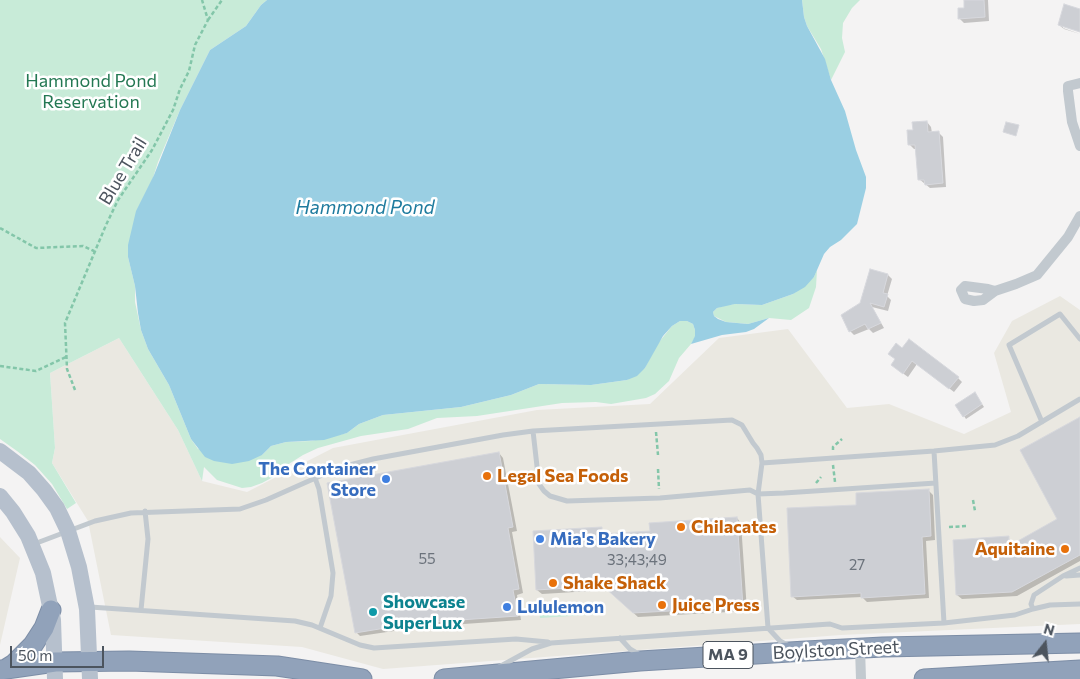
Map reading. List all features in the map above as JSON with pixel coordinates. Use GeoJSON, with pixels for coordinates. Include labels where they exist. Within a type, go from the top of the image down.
{"type":"FeatureCollection","features":[{"type":"Feature","properties":{"kind":"highway"},"geometry":{"type":"LineString","coordinates":[[6,672],[33,645],[44,628],[51,610]]}},
{"type":"Feature","properties":{"kind":"highway","name":"Boylston Street"},"geometry":{"type":"LineString","coordinates":[[444,679],[663,660],[806,651],[1080,643]]}},
{"type":"Feature","properties":{"kind":"highway"},"geometry":{"type":"LineString","coordinates":[[6,672],[277,666],[362,679]]}},
{"type":"Feature","properties":{"kind":"highway"},"geometry":{"type":"LineString","coordinates":[[924,679],[1073,673]]}},
{"type":"Feature","properties":{"kind":"main road"},"geometry":{"type":"LineString","coordinates":[[0,451],[28,473],[44,490],[68,531],[78,562],[87,607],[90,670]]}},
{"type":"Feature","properties":{"kind":"main road"},"geometry":{"type":"LineString","coordinates":[[0,496],[19,520],[32,544],[43,573],[51,610],[55,671]]}},
{"type":"Feature","properties":{"kind":"street"},"geometry":{"type":"LineString","coordinates":[[1080,82],[1068,86],[1071,117],[1080,146]]}},
{"type":"Feature","properties":{"kind":"street"},"geometry":{"type":"LineString","coordinates":[[995,291],[1037,274],[1068,237],[1080,216]]}},
{"type":"Feature","properties":{"kind":"street"},"geometry":{"type":"LineString","coordinates":[[860,648],[861,679]]}},
{"type":"Feature","properties":{"kind":"lane"},"geometry":{"type":"LineString","coordinates":[[1042,422],[1009,345],[1060,314],[1080,339]]}},
{"type":"Feature","properties":{"kind":"lane"},"geometry":{"type":"LineString","coordinates":[[762,463],[982,447],[1007,441],[1080,399]]}},
{"type":"Feature","properties":{"kind":"lane"},"geometry":{"type":"LineString","coordinates":[[32,544],[108,518],[145,511],[240,509],[252,506],[338,468],[373,459],[503,435],[533,431],[732,420],[746,430],[753,444],[758,448],[762,463],[758,494],[768,628],[786,645],[806,651]]}},
{"type":"Feature","properties":{"kind":"lane"},"geometry":{"type":"LineString","coordinates":[[533,431],[539,484],[544,491],[558,499],[574,501],[660,498],[750,490],[758,494],[936,483]]}},
{"type":"Feature","properties":{"kind":"lane"},"geometry":{"type":"LineString","coordinates":[[934,451],[944,623]]}},
{"type":"Feature","properties":{"kind":"lane"},"geometry":{"type":"LineString","coordinates":[[315,478],[319,489],[333,573],[331,596],[320,628]]}},
{"type":"Feature","properties":{"kind":"lane"},"geometry":{"type":"LineString","coordinates":[[141,610],[148,539],[145,511]]}},
{"type":"Feature","properties":{"kind":"lane"},"geometry":{"type":"LineString","coordinates":[[1033,609],[1031,604],[1034,595],[1063,576],[1080,568]]}},
{"type":"Feature","properties":{"kind":"lane"},"geometry":{"type":"LineString","coordinates":[[1063,576],[1080,575]]}},
{"type":"Feature","properties":{"kind":"lane"},"geometry":{"type":"LineString","coordinates":[[87,607],[295,621],[320,628],[360,645],[374,648],[516,638],[551,643],[830,624],[842,628],[944,623],[1015,614],[1050,606],[1080,604]]}},
{"type":"Feature","properties":{"kind":"lane"},"geometry":{"type":"LineString","coordinates":[[620,638],[638,655],[663,660]]}},
{"type":"Feature","properties":{"kind":"lane"},"geometry":{"type":"LineString","coordinates":[[477,676],[495,669],[532,649],[551,643]]}},
{"type":"Feature","properties":{"kind":"path"},"geometry":{"type":"LineString","coordinates":[[202,0],[208,20]]}},
{"type":"Feature","properties":{"kind":"path","name":"Blue Trail"},"geometry":{"type":"LineString","coordinates":[[75,390],[67,369],[65,323],[75,296],[118,200],[152,150],[173,110],[189,71],[195,45],[208,20],[222,0]]}},
{"type":"Feature","properties":{"kind":"path"},"geometry":{"type":"LineString","coordinates":[[0,228],[36,248],[83,246],[94,251]]}},
{"type":"Feature","properties":{"kind":"path"},"geometry":{"type":"LineString","coordinates":[[0,366],[36,371],[66,357]]}},
{"type":"Feature","properties":{"kind":"path"},"geometry":{"type":"LineString","coordinates":[[656,432],[658,455]]}},
{"type":"Feature","properties":{"kind":"path"},"geometry":{"type":"LineString","coordinates":[[833,451],[833,447],[842,439]]}},
{"type":"Feature","properties":{"kind":"path"},"geometry":{"type":"LineString","coordinates":[[833,465],[835,486]]}},
{"type":"Feature","properties":{"kind":"path"},"geometry":{"type":"LineString","coordinates":[[658,469],[660,491]]}},
{"type":"Feature","properties":{"kind":"path"},"geometry":{"type":"LineString","coordinates":[[973,500],[975,511]]}},
{"type":"Feature","properties":{"kind":"path"},"geometry":{"type":"LineString","coordinates":[[949,527],[967,526]]}},
{"type":"Feature","properties":{"kind":"shaded area"},"geometry":{"type":"Polygon","coordinates":[[[1060,296],[1080,310],[1080,624],[841,635],[383,669],[302,647],[111,635],[88,521],[52,463],[55,448],[50,373],[119,338],[178,430],[202,481],[247,492],[333,448],[537,410],[650,404],[719,338],[788,329],[847,408],[889,404],[964,434],[1011,412],[994,353],[1012,321],[1060,296]]]}},
{"type":"Feature","properties":{"kind":"shaded area"},"geometry":{"type":"Polygon","coordinates":[[[0,537],[20,558],[0,645],[0,537]]]}},
{"type":"Feature","properties":{"kind":"green space","name":"Hammond Pond Reservation"},"geometry":{"type":"Polygon","coordinates":[[[0,0],[267,0],[261,5],[246,26],[210,50],[180,110],[158,162],[128,257],[135,286],[135,302],[141,330],[148,349],[169,385],[191,439],[198,449],[262,455],[271,446],[286,442],[311,441],[347,433],[359,424],[383,415],[461,407],[511,395],[539,384],[591,385],[627,380],[645,368],[655,347],[672,326],[680,321],[687,321],[693,324],[695,337],[679,358],[669,381],[655,394],[646,398],[611,404],[596,402],[562,403],[477,416],[437,418],[408,429],[361,436],[318,448],[303,455],[284,467],[275,476],[262,483],[242,488],[217,480],[204,467],[202,481],[178,430],[119,338],[50,373],[55,448],[52,463],[76,503],[67,509],[52,484],[35,465],[0,439],[0,0]]]}},
{"type":"Feature","properties":{"kind":"green space"},"geometry":{"type":"Polygon","coordinates":[[[802,0],[860,0],[852,8],[843,23],[842,38],[845,52],[831,80],[821,49],[807,26],[802,0]]]}},
{"type":"Feature","properties":{"kind":"green space"},"geometry":{"type":"Polygon","coordinates":[[[817,270],[816,287],[809,308],[791,320],[769,318],[748,324],[726,322],[714,316],[713,312],[717,308],[726,305],[762,305],[793,294],[814,277],[817,270]]]}},
{"type":"Feature","properties":{"kind":"green space"},"geometry":{"type":"Polygon","coordinates":[[[601,602],[602,614],[540,618],[539,606],[601,602]]]}},
{"type":"Feature","properties":{"kind":"water","name":"Hammond Pond"},"geometry":{"type":"Polygon","coordinates":[[[267,0],[802,0],[807,26],[825,59],[831,80],[845,111],[866,177],[866,188],[857,224],[824,254],[814,277],[805,287],[793,294],[762,305],[735,304],[717,308],[713,312],[714,316],[726,322],[748,324],[769,318],[754,329],[722,335],[691,344],[695,336],[693,324],[687,321],[680,321],[672,326],[663,336],[645,368],[637,376],[627,380],[591,385],[539,384],[511,395],[461,407],[383,415],[359,424],[347,433],[324,440],[286,442],[271,446],[262,455],[249,461],[232,464],[214,461],[205,457],[191,439],[169,385],[148,349],[141,330],[135,286],[128,257],[128,245],[136,211],[154,175],[180,110],[210,50],[246,26],[261,5],[267,0]]]}},
{"type":"Feature","properties":{"kind":"building"},"geometry":{"type":"Polygon","coordinates":[[[964,0],[984,0],[985,17],[958,19],[958,8],[964,8],[964,0]]]}},
{"type":"Feature","properties":{"kind":"building"},"geometry":{"type":"Polygon","coordinates":[[[1064,4],[1080,9],[1080,32],[1058,25],[1064,4]]]}},
{"type":"Feature","properties":{"kind":"building"},"geometry":{"type":"Polygon","coordinates":[[[927,121],[928,132],[939,131],[943,183],[925,185],[924,180],[918,180],[915,145],[908,145],[907,130],[913,130],[912,122],[927,121]]]}},
{"type":"Feature","properties":{"kind":"building"},"geometry":{"type":"Polygon","coordinates":[[[1006,122],[1019,125],[1016,136],[1003,132],[1006,122]]]}},
{"type":"Feature","properties":{"kind":"building"},"geometry":{"type":"Polygon","coordinates":[[[870,269],[888,274],[883,293],[888,294],[884,307],[870,303],[881,323],[868,329],[865,324],[849,332],[841,315],[860,303],[870,269]]]}},
{"type":"Feature","properties":{"kind":"building"},"geometry":{"type":"Polygon","coordinates":[[[909,339],[959,377],[949,389],[912,361],[903,374],[891,365],[895,359],[888,354],[896,343],[902,348],[909,339]]]}},
{"type":"Feature","properties":{"kind":"building"},"geometry":{"type":"Polygon","coordinates":[[[975,392],[982,404],[963,417],[955,405],[975,392]]]}},
{"type":"Feature","properties":{"kind":"building"},"geometry":{"type":"Polygon","coordinates":[[[1080,417],[1080,555],[1012,592],[956,595],[953,540],[1009,536],[1009,546],[1057,519],[1020,450],[1080,417]]]}},
{"type":"Feature","properties":{"kind":"building"},"geometry":{"type":"Polygon","coordinates":[[[499,452],[513,527],[508,528],[519,589],[513,590],[518,616],[416,623],[355,633],[327,483],[499,452]]]}},
{"type":"Feature","properties":{"kind":"building"},"geometry":{"type":"Polygon","coordinates":[[[929,489],[931,536],[922,537],[925,594],[861,598],[861,593],[791,597],[787,508],[856,505],[856,493],[929,489]]]}},
{"type":"Feature","properties":{"kind":"building"},"geometry":{"type":"Polygon","coordinates":[[[737,517],[743,607],[633,613],[603,586],[536,590],[533,531],[602,527],[602,534],[650,531],[649,523],[737,517]]]}},
{"type":"Feature","properties":{"kind":"place","name":"Legal Sea Foods"},"geometry":{"type":"Point","coordinates":[487,476]}},
{"type":"Feature","properties":{"kind":"place","name":"The Container Store"},"geometry":{"type":"Point","coordinates":[386,479]}},
{"type":"Feature","properties":{"kind":"place","name":"Chilacates"},"geometry":{"type":"Point","coordinates":[681,527]}},
{"type":"Feature","properties":{"kind":"place","name":"Mia's Bakery"},"geometry":{"type":"Point","coordinates":[540,539]}},
{"type":"Feature","properties":{"kind":"place","name":"Aquitaine"},"geometry":{"type":"Point","coordinates":[1065,549]}},
{"type":"Feature","properties":{"kind":"place","name":"Shake Shack"},"geometry":{"type":"Point","coordinates":[553,583]}},
{"type":"Feature","properties":{"kind":"place","name":"Juice Press"},"geometry":{"type":"Point","coordinates":[662,605]}},
{"type":"Feature","properties":{"kind":"place","name":"Lululemon"},"geometry":{"type":"Point","coordinates":[507,607]}},
{"type":"Feature","properties":{"kind":"place","name":"Showcase SuperLux"},"geometry":{"type":"Point","coordinates":[373,612]}}]}
